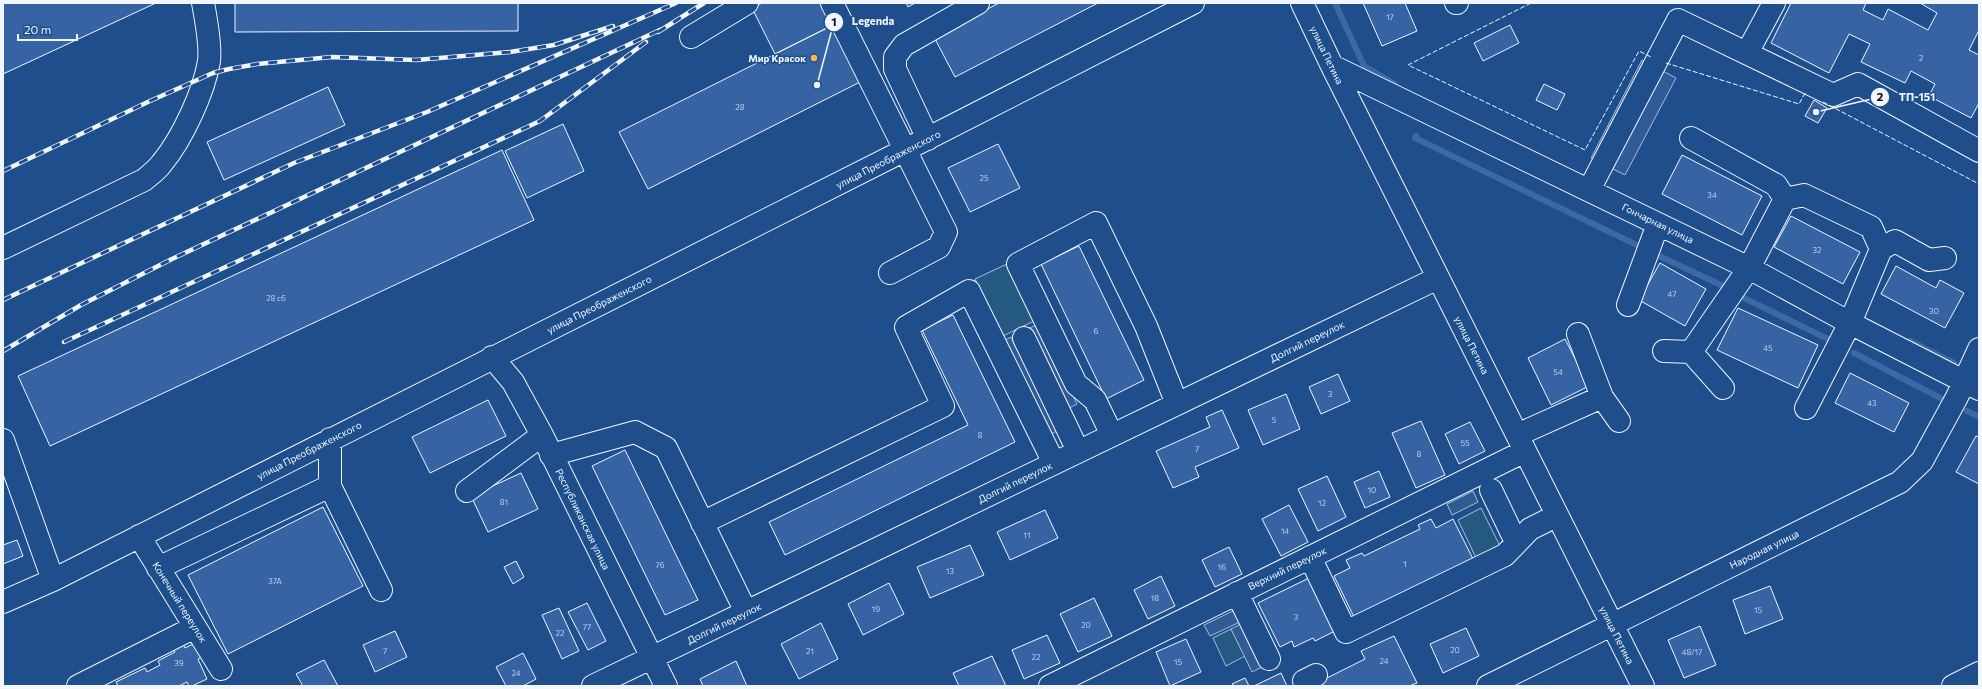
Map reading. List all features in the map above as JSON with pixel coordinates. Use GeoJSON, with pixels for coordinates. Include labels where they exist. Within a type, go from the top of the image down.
{"type":"FeatureCollection","features":[{"type":"Feature","properties":{"kind":"street"},"geometry":{"type":"LineString","coordinates":[[3,248],[144,180],[161,164],[174,145],[196,104],[209,60],[207,21],[203,3]]}},
{"type":"Feature","properties":{"kind":"street"},"geometry":{"type":"LineString","coordinates":[[691,37],[747,3]]}},
{"type":"Feature","properties":{"kind":"street"},"geometry":{"type":"LineString","coordinates":[[832,3],[946,232],[939,247],[890,273]]}},
{"type":"Feature","properties":{"kind":"street"},"geometry":{"type":"LineString","coordinates":[[928,139],[895,69],[895,57],[904,45],[978,3]]}},
{"type":"Feature","properties":{"kind":"street","name":"улица Преображенского"},"geometry":{"type":"LineString","coordinates":[[3,602],[53,580],[492,357],[928,139],[1193,3]]}},
{"type":"Feature","properties":{"kind":"street","name":"улица Петина"},"geometry":{"type":"LineString","coordinates":[[1302,3],[1556,516],[1643,686]]}},
{"type":"Feature","properties":{"kind":"street"},"geometry":{"type":"LineString","coordinates":[[1746,53],[1774,3]]}},
{"type":"Feature","properties":{"kind":"street"},"geometry":{"type":"LineString","coordinates":[[1589,190],[1678,20],[1833,95],[1858,84],[1979,151]]}},
{"type":"Feature","properties":{"kind":"street","name":"Гончарная улица"},"geometry":{"type":"LineString","coordinates":[[1332,66],[1749,268],[1850,323],[1971,385]]}},
{"type":"Feature","properties":{"kind":"street"},"geometry":{"type":"LineString","coordinates":[[1691,138],[1776,185],[1785,199]]}},
{"type":"Feature","properties":{"kind":"street"},"geometry":{"type":"LineString","coordinates":[[1785,199],[1804,195],[1871,227],[1881,249]]}},
{"type":"Feature","properties":{"kind":"street"},"geometry":{"type":"LineString","coordinates":[[1691,352],[1749,268],[1785,199]]}},
{"type":"Feature","properties":{"kind":"street"},"geometry":{"type":"LineString","coordinates":[[1112,435],[1095,400],[1076,384],[1018,264],[1096,222],[1146,326],[1177,404]]}},
{"type":"Feature","properties":{"kind":"street"},"geometry":{"type":"LineString","coordinates":[[1628,305],[1658,224]]}},
{"type":"Feature","properties":{"kind":"street"},"geometry":{"type":"LineString","coordinates":[[1806,408],[1850,323],[1881,249],[1895,241],[1929,260],[1945,258]]}},
{"type":"Feature","properties":{"kind":"street","name":"Долгий переулок"},"geometry":{"type":"LineString","coordinates":[[593,686],[1438,278]]}},
{"type":"Feature","properties":{"kind":"street"},"geometry":{"type":"LineString","coordinates":[[702,523],[943,406],[906,327],[970,291],[1054,463]]}},
{"type":"Feature","properties":{"kind":"street"},"geometry":{"type":"LineString","coordinates":[[1578,334],[1602,397],[1619,421]]}},
{"type":"Feature","properties":{"kind":"street"},"geometry":{"type":"LineString","coordinates":[[1024,338],[1078,451]]}},
{"type":"Feature","properties":{"kind":"street","name":"Народная улица"},"geometry":{"type":"LineString","coordinates":[[1488,686],[1900,482],[1922,461],[1957,398],[1971,385],[1979,349]]}},
{"type":"Feature","properties":{"kind":"street"},"geometry":{"type":"LineString","coordinates":[[1664,351],[1691,352],[1723,388]]}},
{"type":"Feature","properties":{"kind":"street","name":"Республиканская улица"},"geometry":{"type":"LineString","coordinates":[[492,357],[513,382],[542,436],[666,686]]}},
{"type":"Feature","properties":{"kind":"street","name":"Верхний переулок"},"geometry":{"type":"LineString","coordinates":[[1050,686],[1310,557],[1521,443],[1602,397]]}},
{"type":"Feature","properties":{"kind":"street"},"geometry":{"type":"LineString","coordinates":[[551,455],[635,432],[666,448],[746,612]]}},
{"type":"Feature","properties":{"kind":"street"},"geometry":{"type":"LineString","coordinates":[[467,491],[542,436]]}},
{"type":"Feature","properties":{"kind":"street"},"geometry":{"type":"LineString","coordinates":[[330,439],[330,486],[381,590]]}},
{"type":"Feature","properties":{"kind":"street"},"geometry":{"type":"LineString","coordinates":[[3,440],[7,462],[53,580]]}},
{"type":"Feature","properties":{"kind":"street"},"geometry":{"type":"LineString","coordinates":[[158,568],[330,486]]}},
{"type":"Feature","properties":{"kind":"street"},"geometry":{"type":"LineString","coordinates":[[1491,490],[1516,542]]}},
{"type":"Feature","properties":{"kind":"street"},"geometry":{"type":"LineString","coordinates":[[1310,557],[1346,632],[1505,555],[1530,529],[1556,516]]}},
{"type":"Feature","properties":{"kind":"street","name":"Конечный переулок"},"geometry":{"type":"LineString","coordinates":[[139,536],[221,669]]}},
{"type":"Feature","properties":{"kind":"street"},"geometry":{"type":"LineString","coordinates":[[1237,593],[1269,659]]}},
{"type":"Feature","properties":{"kind":"street"},"geometry":{"type":"LineString","coordinates":[[78,686],[195,627]]}},
{"type":"Feature","properties":{"kind":"street"},"geometry":{"type":"LineString","coordinates":[[1954,686],[1979,673]]}},
{"type":"Feature","properties":{"kind":"shaded area"},"geometry":{"type":"Polygon","coordinates":[[[1642,60],[1676,78],[1625,175],[1591,158],[1642,60]]]}},
{"type":"Feature","properties":{"kind":"shaded area"},"geometry":{"type":"Polygon","coordinates":[[[1009,263],[1036,320],[1003,336],[975,279],[1009,263]]]}},
{"type":"Feature","properties":{"kind":"shaded area"},"geometry":{"type":"Polygon","coordinates":[[[1038,324],[1077,404],[1067,409],[1028,329],[1038,324]]]}},
{"type":"Feature","properties":{"kind":"shaded area"},"geometry":{"type":"Polygon","coordinates":[[[1011,337],[1057,431],[1045,437],[999,343],[1011,337]]]}},
{"type":"Feature","properties":{"kind":"shaded area"},"geometry":{"type":"Polygon","coordinates":[[[1473,491],[1478,502],[1452,515],[1447,504],[1473,491]]]}},
{"type":"Feature","properties":{"kind":"shaded area"},"geometry":{"type":"Polygon","coordinates":[[[1481,508],[1501,548],[1477,560],[1458,520],[1481,508]]]}},
{"type":"Feature","properties":{"kind":"shaded area"},"geometry":{"type":"Polygon","coordinates":[[[1237,609],[1242,621],[1210,636],[1204,625],[1237,609]]]}},
{"type":"Feature","properties":{"kind":"shaded area"},"geometry":{"type":"Polygon","coordinates":[[[1243,623],[1264,666],[1252,672],[1231,629],[1243,623]]]}},
{"type":"Feature","properties":{"kind":"shaded area"},"geometry":{"type":"Polygon","coordinates":[[[1231,629],[1245,656],[1226,666],[1213,638],[1231,629]]]}},
{"type":"Feature","properties":{"kind":"building"},"geometry":{"type":"Polygon","coordinates":[[[3,3],[156,3],[3,74],[3,3]]]}},
{"type":"Feature","properties":{"kind":"building"},"geometry":{"type":"Polygon","coordinates":[[[235,3],[518,3],[518,31],[235,32],[235,3]]]}},
{"type":"Feature","properties":{"kind":"building"},"geometry":{"type":"Polygon","coordinates":[[[762,3],[822,3],[833,25],[775,54],[752,8],[762,3]]]}},
{"type":"Feature","properties":{"kind":"building"},"geometry":{"type":"Polygon","coordinates":[[[906,3],[915,3],[908,7],[906,3]]]}},
{"type":"Feature","properties":{"kind":"building"},"geometry":{"type":"Polygon","coordinates":[[[999,3],[1098,3],[955,77],[934,37],[999,3]]]}},
{"type":"Feature","properties":{"kind":"building"},"geometry":{"type":"Polygon","coordinates":[[[1363,3],[1405,3],[1417,31],[1382,46],[1363,3]]]}},
{"type":"Feature","properties":{"kind":"building"},"geometry":{"type":"Polygon","coordinates":[[[1791,3],[1866,3],[1863,10],[1883,20],[1888,9],[1928,30],[1937,13],[1920,3],[1979,3],[1979,30],[1969,50],[1979,55],[1979,103],[1971,118],[1929,96],[1935,84],[1911,71],[1905,83],[1861,62],[1870,44],[1849,34],[1829,73],[1771,43],[1791,3]]]}},
{"type":"Feature","properties":{"kind":"building"},"geometry":{"type":"Polygon","coordinates":[[[833,25],[862,81],[648,189],[619,132],[833,25]]]}},
{"type":"Feature","properties":{"kind":"building"},"geometry":{"type":"Polygon","coordinates":[[[1510,25],[1519,43],[1483,61],[1474,43],[1510,25]]]}},
{"type":"Feature","properties":{"kind":"building"},"geometry":{"type":"Polygon","coordinates":[[[1544,84],[1565,94],[1557,110],[1536,100],[1544,84]]]}},
{"type":"Feature","properties":{"kind":"building"},"geometry":{"type":"Polygon","coordinates":[[[328,87],[345,125],[224,180],[207,142],[328,87]]]}},
{"type":"Feature","properties":{"kind":"building"},"geometry":{"type":"Polygon","coordinates":[[[1814,100],[1827,108],[1818,123],[1805,116],[1814,100]]]}},
{"type":"Feature","properties":{"kind":"building"},"geometry":{"type":"Polygon","coordinates":[[[563,124],[584,171],[527,198],[505,151],[563,124]]]}},
{"type":"Feature","properties":{"kind":"building"},"geometry":{"type":"Polygon","coordinates":[[[998,144],[1020,188],[970,212],[948,168],[998,144]]]}},
{"type":"Feature","properties":{"kind":"building"},"geometry":{"type":"Polygon","coordinates":[[[502,150],[534,220],[50,446],[18,376],[502,150]]]}},
{"type":"Feature","properties":{"kind":"building"},"geometry":{"type":"Polygon","coordinates":[[[1682,155],[1762,196],[1742,235],[1662,194],[1682,155]]]}},
{"type":"Feature","properties":{"kind":"building"},"geometry":{"type":"Polygon","coordinates":[[[1791,216],[1860,252],[1843,284],[1774,247],[1791,216]]]}},
{"type":"Feature","properties":{"kind":"building"},"geometry":{"type":"Polygon","coordinates":[[[1079,246],[1144,380],[1106,399],[1041,264],[1079,246]]]}},
{"type":"Feature","properties":{"kind":"building"},"geometry":{"type":"Polygon","coordinates":[[[1660,263],[1706,289],[1685,326],[1639,300],[1660,263]]]}},
{"type":"Feature","properties":{"kind":"building"},"geometry":{"type":"Polygon","coordinates":[[[1896,266],[1936,288],[1940,280],[1964,293],[1945,328],[1881,294],[1896,266]]]}},
{"type":"Feature","properties":{"kind":"building"},"geometry":{"type":"Polygon","coordinates":[[[1738,308],[1818,345],[1798,388],[1717,350],[1738,308]]]}},
{"type":"Feature","properties":{"kind":"building"},"geometry":{"type":"Polygon","coordinates":[[[953,315],[1015,442],[785,555],[769,522],[968,425],[922,330],[953,315]]]}},
{"type":"Feature","properties":{"kind":"building"},"geometry":{"type":"Polygon","coordinates":[[[1565,339],[1589,386],[1551,405],[1528,358],[1565,339]]]}},
{"type":"Feature","properties":{"kind":"building"},"geometry":{"type":"Polygon","coordinates":[[[1850,373],[1909,403],[1894,432],[1835,403],[1850,373]]]}},
{"type":"Feature","properties":{"kind":"building"},"geometry":{"type":"Polygon","coordinates":[[[1338,374],[1350,401],[1321,414],[1309,387],[1338,374]]]}},
{"type":"Feature","properties":{"kind":"building"},"geometry":{"type":"Polygon","coordinates":[[[1286,394],[1300,429],[1263,445],[1248,410],[1286,394]]]}},
{"type":"Feature","properties":{"kind":"building"},"geometry":{"type":"Polygon","coordinates":[[[488,400],[506,436],[430,473],[412,437],[488,400]]]}},
{"type":"Feature","properties":{"kind":"building"},"geometry":{"type":"Polygon","coordinates":[[[1222,410],[1239,448],[1195,467],[1199,477],[1173,488],[1156,451],[1210,427],[1206,417],[1222,410]]]}},
{"type":"Feature","properties":{"kind":"building"},"geometry":{"type":"Polygon","coordinates":[[[1421,421],[1445,475],[1416,488],[1392,433],[1421,421]]]}},
{"type":"Feature","properties":{"kind":"building"},"geometry":{"type":"Polygon","coordinates":[[[1470,422],[1485,451],[1459,464],[1445,434],[1470,422]]]}},
{"type":"Feature","properties":{"kind":"building"},"geometry":{"type":"Polygon","coordinates":[[[1976,436],[1979,437],[1979,484],[1956,472],[1976,436]]]}},
{"type":"Feature","properties":{"kind":"building"},"geometry":{"type":"Polygon","coordinates":[[[625,450],[698,600],[665,615],[592,466],[625,450]]]}},
{"type":"Feature","properties":{"kind":"building"},"geometry":{"type":"Polygon","coordinates":[[[1379,471],[1390,497],[1365,508],[1354,482],[1379,471]]]}},
{"type":"Feature","properties":{"kind":"building"},"geometry":{"type":"Polygon","coordinates":[[[521,473],[538,509],[488,532],[471,496],[521,473]]]}},
{"type":"Feature","properties":{"kind":"building"},"geometry":{"type":"Polygon","coordinates":[[[1327,476],[1346,517],[1318,531],[1298,489],[1327,476]]]}},
{"type":"Feature","properties":{"kind":"building"},"geometry":{"type":"Polygon","coordinates":[[[1289,505],[1308,542],[1281,556],[1262,519],[1289,505]]]}},
{"type":"Feature","properties":{"kind":"building"},"geometry":{"type":"Polygon","coordinates":[[[323,507],[363,586],[228,654],[188,575],[323,507]]]}},
{"type":"Feature","properties":{"kind":"building"},"geometry":{"type":"Polygon","coordinates":[[[1045,510],[1058,538],[1010,560],[997,532],[1045,510]]]}},
{"type":"Feature","properties":{"kind":"building"},"geometry":{"type":"Polygon","coordinates":[[[1431,519],[1436,528],[1453,519],[1473,559],[1354,617],[1334,576],[1350,568],[1346,560],[1362,553],[1364,556],[1420,529],[1418,525],[1431,519]]]}},
{"type":"Feature","properties":{"kind":"building"},"geometry":{"type":"Polygon","coordinates":[[[17,540],[23,556],[3,564],[3,545],[17,540]]]}},
{"type":"Feature","properties":{"kind":"building"},"geometry":{"type":"Polygon","coordinates":[[[970,545],[984,575],[930,598],[917,567],[970,545]]]}},
{"type":"Feature","properties":{"kind":"building"},"geometry":{"type":"Polygon","coordinates":[[[1229,547],[1242,574],[1215,587],[1202,560],[1229,547]]]}},
{"type":"Feature","properties":{"kind":"building"},"geometry":{"type":"Polygon","coordinates":[[[516,561],[524,577],[513,584],[504,567],[516,561]]]}},
{"type":"Feature","properties":{"kind":"building"},"geometry":{"type":"Polygon","coordinates":[[[1161,576],[1175,606],[1148,619],[1134,590],[1161,576]]]}},
{"type":"Feature","properties":{"kind":"building"},"geometry":{"type":"Polygon","coordinates":[[[1309,578],[1335,631],[1315,641],[1313,638],[1294,647],[1292,641],[1280,647],[1258,603],[1309,578]]]}},
{"type":"Feature","properties":{"kind":"building"},"geometry":{"type":"Polygon","coordinates":[[[889,583],[904,614],[863,635],[848,604],[889,583]]]}},
{"type":"Feature","properties":{"kind":"building"},"geometry":{"type":"Polygon","coordinates":[[[1770,586],[1783,619],[1745,634],[1733,600],[1770,586]]]}},
{"type":"Feature","properties":{"kind":"building"},"geometry":{"type":"Polygon","coordinates":[[[1094,598],[1112,636],[1078,652],[1060,614],[1094,598]]]}},
{"type":"Feature","properties":{"kind":"building"},"geometry":{"type":"Polygon","coordinates":[[[587,603],[606,641],[588,650],[568,612],[587,603]]]}},
{"type":"Feature","properties":{"kind":"building"},"geometry":{"type":"Polygon","coordinates":[[[559,608],[579,651],[562,659],[542,615],[559,608]]]}},
{"type":"Feature","properties":{"kind":"building"},"geometry":{"type":"Polygon","coordinates":[[[821,623],[838,659],[799,679],[781,644],[821,623]]]}},
{"type":"Feature","properties":{"kind":"building"},"geometry":{"type":"Polygon","coordinates":[[[1700,626],[1716,665],[1684,678],[1668,640],[1700,626]]]}},
{"type":"Feature","properties":{"kind":"building"},"geometry":{"type":"Polygon","coordinates":[[[1466,628],[1479,656],[1443,673],[1430,644],[1466,628]]]}},
{"type":"Feature","properties":{"kind":"building"},"geometry":{"type":"Polygon","coordinates":[[[395,631],[407,657],[375,672],[363,645],[395,631]]]}},
{"type":"Feature","properties":{"kind":"building"},"geometry":{"type":"Polygon","coordinates":[[[1047,635],[1060,663],[1024,679],[1012,650],[1047,635]]]}},
{"type":"Feature","properties":{"kind":"building"},"geometry":{"type":"Polygon","coordinates":[[[1394,636],[1417,683],[1409,686],[1316,686],[1315,684],[1365,659],[1361,651],[1394,636]]]}},
{"type":"Feature","properties":{"kind":"building"},"geometry":{"type":"Polygon","coordinates":[[[1186,639],[1201,672],[1170,686],[1156,652],[1186,639]]]}},
{"type":"Feature","properties":{"kind":"building"},"geometry":{"type":"Polygon","coordinates":[[[195,643],[202,657],[198,659],[207,679],[192,686],[189,686],[187,682],[179,686],[118,686],[116,682],[145,668],[147,672],[160,665],[158,661],[175,652],[173,649],[183,644],[185,648],[195,643]]]}},
{"type":"Feature","properties":{"kind":"building"},"geometry":{"type":"Polygon","coordinates":[[[523,653],[536,679],[523,686],[506,686],[496,667],[523,653]]]}},
{"type":"Feature","properties":{"kind":"building"},"geometry":{"type":"Polygon","coordinates":[[[992,656],[1006,686],[959,686],[953,673],[992,656]]]}},
{"type":"Feature","properties":{"kind":"building"},"geometry":{"type":"Polygon","coordinates":[[[324,660],[338,686],[303,686],[296,674],[324,660]]]}},
{"type":"Feature","properties":{"kind":"building"},"geometry":{"type":"Polygon","coordinates":[[[736,661],[747,686],[703,686],[700,679],[736,661]]]}},
{"type":"Feature","properties":{"kind":"building"},"geometry":{"type":"Polygon","coordinates":[[[1281,673],[1287,686],[1254,686],[1281,673]]]}},
{"type":"Feature","properties":{"kind":"building"},"geometry":{"type":"Polygon","coordinates":[[[1245,678],[1249,686],[1234,686],[1232,684],[1245,678]]]}},
{"type":"Feature","properties":{"kind":"waterway"},"geometry":{"type":"LineString","coordinates":[[1335,3],[1364,66],[1395,84]]}},
{"type":"Feature","properties":{"kind":"waterway"},"geometry":{"type":"LineString","coordinates":[[1416,136],[1415,138],[1641,247]]}},
{"type":"Feature","properties":{"kind":"waterway"},"geometry":{"type":"LineString","coordinates":[[1651,252],[1723,286]]}},
{"type":"Feature","properties":{"kind":"waterway"},"geometry":{"type":"LineString","coordinates":[[1744,298],[1828,339]]}},
{"type":"Feature","properties":{"kind":"waterway"},"geometry":{"type":"LineString","coordinates":[[1910,341],[1954,363]]}},
{"type":"Feature","properties":{"kind":"waterway"},"geometry":{"type":"LineString","coordinates":[[1854,353],[1944,400]]}},
{"type":"Feature","properties":{"kind":"waterway"},"geometry":{"type":"LineString","coordinates":[[1967,411],[1979,417]]}},
{"type":"Feature","properties":{"kind":"railway"},"geometry":{"type":"LineString","coordinates":[[3,300],[294,163],[427,112],[676,3]]}},
{"type":"Feature","properties":{"kind":"railway"},"geometry":{"type":"LineString","coordinates":[[658,32],[704,3]]}},
{"type":"Feature","properties":{"kind":"railway"},"geometry":{"type":"LineString","coordinates":[[3,171],[150,101],[213,73],[229,69],[257,64],[332,57],[416,60],[510,52],[554,45],[613,26]]}},
{"type":"Feature","properties":{"kind":"railway"},"geometry":{"type":"LineString","coordinates":[[3,351],[81,305],[172,259],[662,29]]}},
{"type":"Feature","properties":{"kind":"railway"},"geometry":{"type":"LineString","coordinates":[[64,342],[540,121],[646,42]]}},
{"type":"Feature","properties":{"kind":"fence"},"geometry":{"type":"LineString","coordinates":[[1531,3],[1408,65],[1585,150],[1639,51],[1651,57]]}},
{"type":"Feature","properties":{"kind":"fence"},"geometry":{"type":"LineString","coordinates":[[1666,63],[1799,104],[1805,93],[1807,94]]}},
{"type":"Feature","properties":{"kind":"fence"},"geometry":{"type":"LineString","coordinates":[[1823,102],[1979,184]]}},
{"type":"Feature","properties":{"kind":"place","name":"Мир Красок"},"geometry":{"type":"Point","coordinates":[814,58]}},
{"type":"Feature","properties":{"kind":"place","name":"Legenda"},"geometry":{"type":"Point","coordinates":[817,85]}},
{"type":"Feature","properties":{"kind":"place","name":"ТП-151"},"geometry":{"type":"Point","coordinates":[1816,112]}}]}
